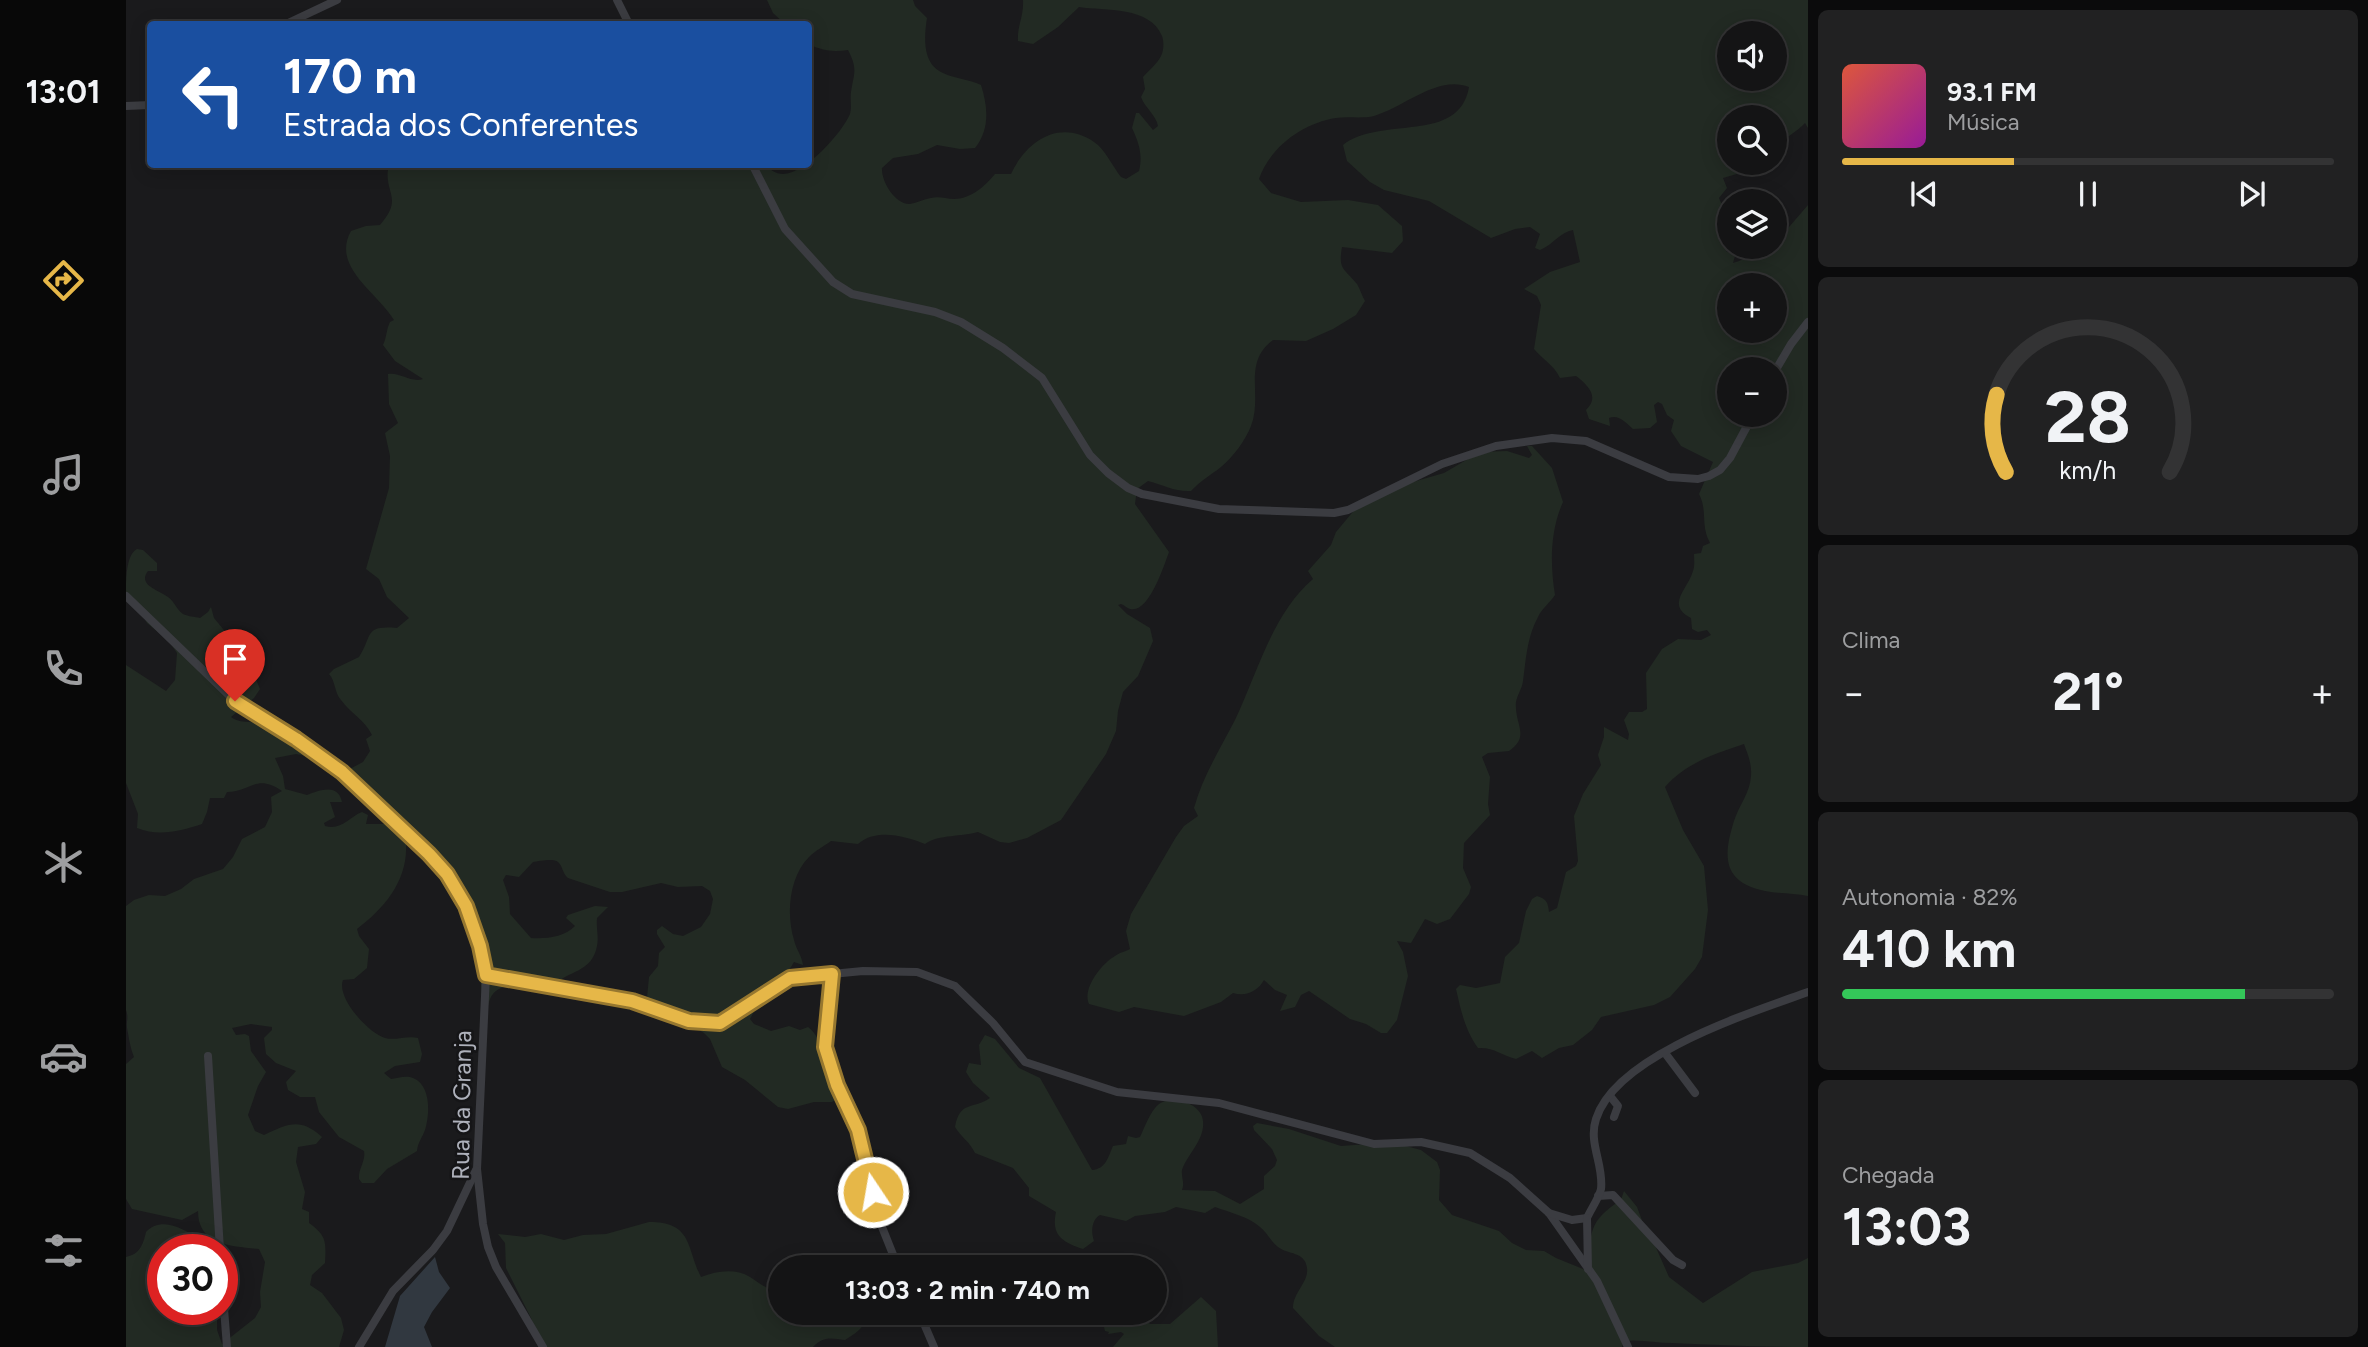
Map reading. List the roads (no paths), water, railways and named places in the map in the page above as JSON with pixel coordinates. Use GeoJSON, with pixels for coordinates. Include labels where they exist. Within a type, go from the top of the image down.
{"type":"FeatureCollection","features":[{"type":"Feature","properties":{"kind":"street"},"geometry":{"type":"LineString","coordinates":[[292,21],[337,0]]}},
{"type":"Feature","properties":{"kind":"street"},"geometry":{"type":"LineString","coordinates":[[617,0],[628,21]]}},
{"type":"Feature","properties":{"kind":"street"},"geometry":{"type":"LineString","coordinates":[[126,106],[147,105]]}},
{"type":"Feature","properties":{"kind":"street"},"geometry":{"type":"LineString","coordinates":[[754,168],[785,229],[840,288],[852,294],[949,317],[1003,348],[1042,378],[1090,455],[1108,473],[1128,488],[1142,494],[1232,510],[1334,513],[1359,506],[1442,464],[1496,446],[1552,438],[1586,441],[1669,477],[1698,479],[1720,470],[1730,458],[1747,427]]}},
{"type":"Feature","properties":{"kind":"street"},"geometry":{"type":"LineString","coordinates":[[1783,357],[1808,322]]}},
{"type":"Feature","properties":{"kind":"street","name":"Rua da Granja"},"geometry":{"type":"LineString","coordinates":[[126,596],[235,701],[342,772],[429,854],[447,874],[466,906],[480,946],[486,975],[477,1169],[483,1224],[496,1267],[543,1347]]}},
{"type":"Feature","properties":{"kind":"street"},"geometry":{"type":"LineString","coordinates":[[486,975],[632,1001],[689,1021],[720,1023],[790,978],[863,971],[917,972],[955,986],[993,1023],[1025,1062],[1116,1092],[1219,1103],[1374,1144],[1421,1142],[1470,1153],[1510,1178],[1549,1213],[1597,1281],[1628,1347]]}},
{"type":"Feature","properties":{"kind":"street"},"geometry":{"type":"LineString","coordinates":[[832,974],[825,1047],[837,1085],[858,1130],[876,1212],[893,1255]]}},
{"type":"Feature","properties":{"kind":"street"},"geometry":{"type":"LineString","coordinates":[[1588,1269],[1587,1218],[1601,1190],[1593,1134],[1596,1118],[1610,1096],[1633,1073],[1721,1023],[1808,992]]}},
{"type":"Feature","properties":{"kind":"street"},"geometry":{"type":"LineString","coordinates":[[1665,1053],[1695,1093]]}},
{"type":"Feature","properties":{"kind":"street"},"geometry":{"type":"LineString","coordinates":[[208,1056],[219,1234]]}},
{"type":"Feature","properties":{"kind":"street"},"geometry":{"type":"LineString","coordinates":[[1610,1096],[1618,1106],[1614,1117]]}},
{"type":"Feature","properties":{"kind":"street"},"geometry":{"type":"LineString","coordinates":[[359,1347],[393,1291],[447,1231],[477,1169]]}},
{"type":"Feature","properties":{"kind":"street"},"geometry":{"type":"LineString","coordinates":[[1598,1196],[1613,1195],[1673,1261],[1682,1265]]}},
{"type":"Feature","properties":{"kind":"street"},"geometry":{"type":"LineString","coordinates":[[1549,1213],[1572,1220],[1587,1218]]}},
{"type":"Feature","properties":{"kind":"street"},"geometry":{"type":"LineString","coordinates":[[225,1325],[227,1347]]}},
{"type":"Feature","properties":{"kind":"street"},"geometry":{"type":"LineString","coordinates":[[925,1325],[934,1347]]}}]}
